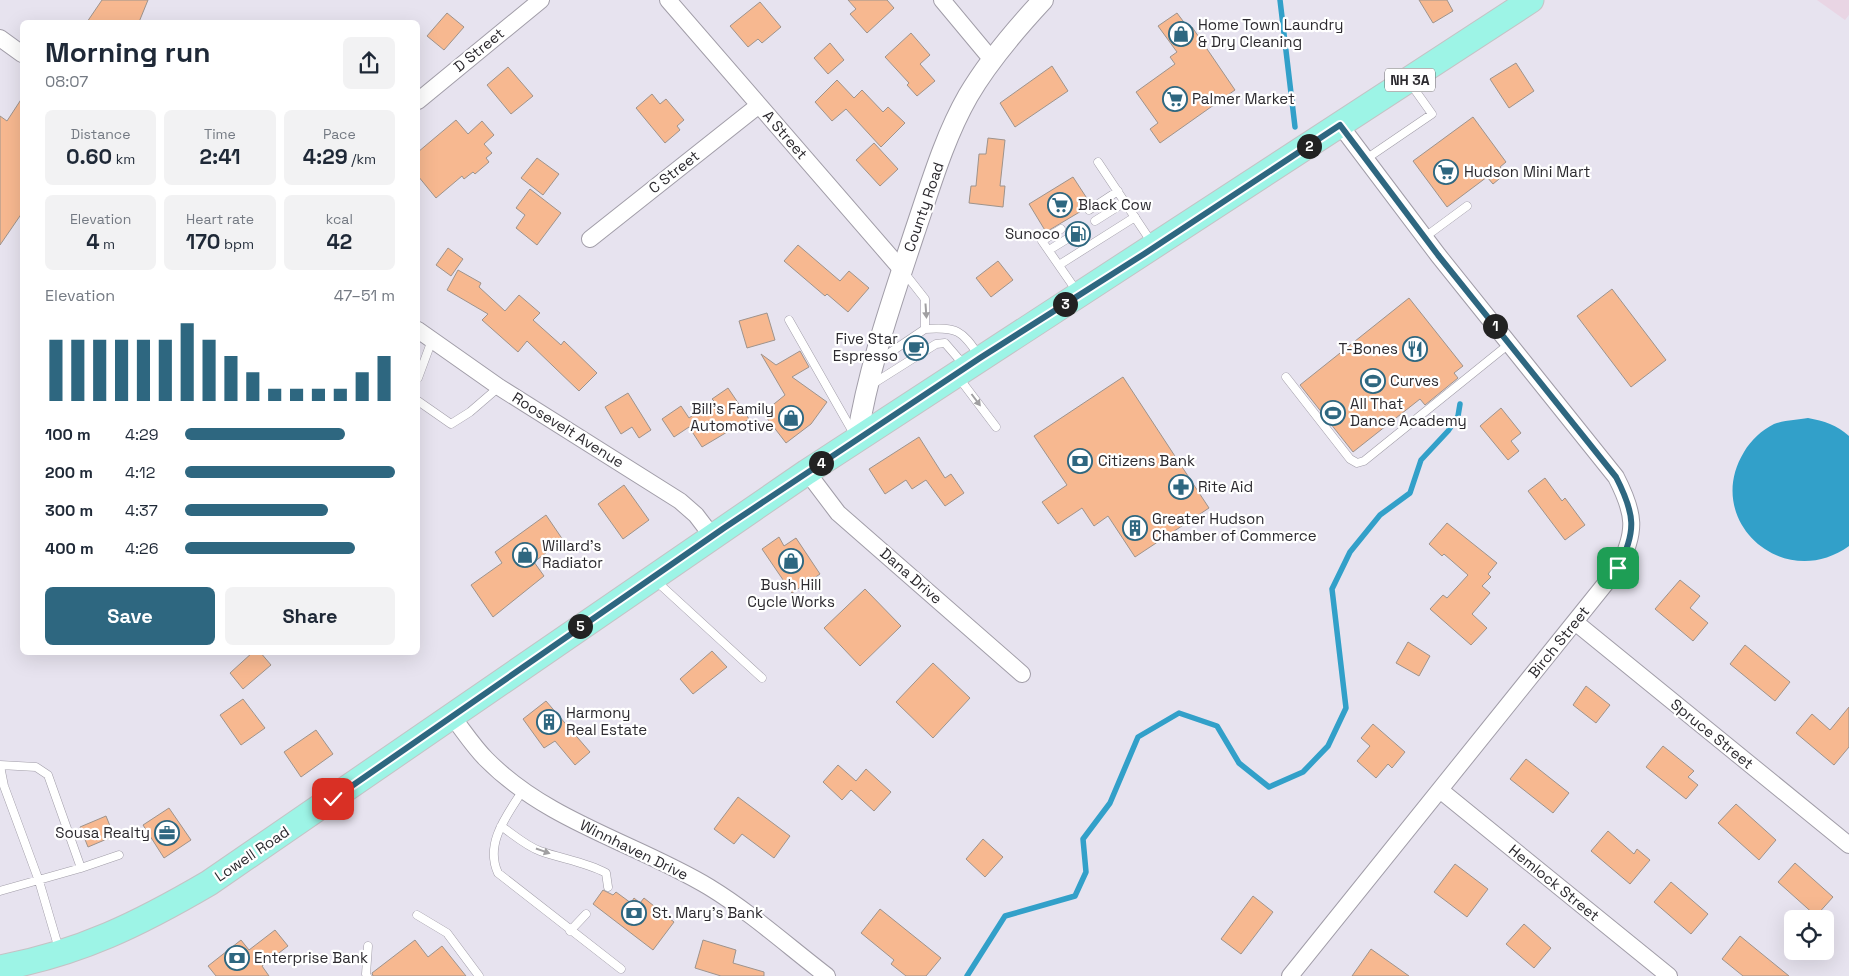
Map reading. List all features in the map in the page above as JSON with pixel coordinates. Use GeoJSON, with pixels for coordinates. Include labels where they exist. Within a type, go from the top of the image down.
{"type":"FeatureCollection","features":[{"type":"Feature","properties":{"kind":"main road","name":"Lowell Road"},"geometry":{"type":"LineString","coordinates":[[0,968],[60,954],[98,941],[157,914],[209,884],[651,577],[807,472],[967,366],[1155,247],[1531,0]]}},
{"type":"Feature","properties":{"kind":"street","name":"D Street"},"geometry":{"type":"LineString","coordinates":[[420,99],[541,0]]}},
{"type":"Feature","properties":{"kind":"street","name":"A Street"},"geometry":{"type":"LineString","coordinates":[[668,0],[902,270]]}},
{"type":"Feature","properties":{"kind":"street"},"geometry":{"type":"LineString","coordinates":[[942,0],[992,60]]}},
{"type":"Feature","properties":{"kind":"street","name":"County Road"},"geometry":{"type":"LineString","coordinates":[[857,439],[873,364],[902,270],[946,142],[968,97],[992,60],[1044,0]]}},
{"type":"Feature","properties":{"kind":"street"},"geometry":{"type":"LineString","coordinates":[[0,38],[20,53]]}},
{"type":"Feature","properties":{"kind":"street","name":"C Street"},"geometry":{"type":"LineString","coordinates":[[590,239],[759,106]]}},
{"type":"Feature","properties":{"kind":"street","name":"Birch Street"},"geometry":{"type":"LineString","coordinates":[[1290,976],[1618,568],[1629,546],[1632,522],[1627,498],[1616,477],[1425,237],[1340,125]]}},
{"type":"Feature","properties":{"kind":"street","name":"Roosevelt Avenue"},"geometry":{"type":"LineString","coordinates":[[420,331],[499,387],[680,501],[696,515],[712,536]]}},
{"type":"Feature","properties":{"kind":"street","name":"Dana Drive"},"geometry":{"type":"LineString","coordinates":[[807,472],[838,513],[1022,674]]}},
{"type":"Feature","properties":{"kind":"street","name":"Spruce Street"},"geometry":{"type":"LineString","coordinates":[[1575,622],[1849,845]]}},
{"type":"Feature","properties":{"kind":"street","name":"Winnhaven Drive"},"geometry":{"type":"LineString","coordinates":[[451,715],[486,759],[523,790],[590,829],[709,887],[826,976]]}},
{"type":"Feature","properties":{"kind":"street","name":"Hemlock Street"},"geometry":{"type":"LineString","coordinates":[[1440,790],[1669,976]]}},
{"type":"Feature","properties":{"kind":"lane"},"geometry":{"type":"LineString","coordinates":[[1366,160],[1432,114],[1409,81]]}},
{"type":"Feature","properties":{"kind":"lane"},"geometry":{"type":"LineString","coordinates":[[1098,162],[1155,247]]}},
{"type":"Feature","properties":{"kind":"lane"},"geometry":{"type":"LineString","coordinates":[[1089,210],[1118,192]]}},
{"type":"Feature","properties":{"kind":"lane"},"geometry":{"type":"LineString","coordinates":[[1095,221],[1125,202]]}},
{"type":"Feature","properties":{"kind":"lane"},"geometry":{"type":"LineString","coordinates":[[1425,237],[1466,206]]}},
{"type":"Feature","properties":{"kind":"lane"},"geometry":{"type":"LineString","coordinates":[[1059,266],[1135,217]]}},
{"type":"Feature","properties":{"kind":"lane"},"geometry":{"type":"LineString","coordinates":[[1061,229],[1042,241],[1079,295]]}},
{"type":"Feature","properties":{"kind":"lane"},"geometry":{"type":"LineString","coordinates":[[1049,250],[1067,239]]}},
{"type":"Feature","properties":{"kind":"lane"},"geometry":{"type":"LineString","coordinates":[[902,270],[925,299],[925,329]]}},
{"type":"Feature","properties":{"kind":"lane"},"geometry":{"type":"LineString","coordinates":[[790,320],[857,439]]}},
{"type":"Feature","properties":{"kind":"lane"},"geometry":{"type":"LineString","coordinates":[[873,364],[925,329],[955,329],[967,336],[967,366]]}},
{"type":"Feature","properties":{"kind":"lane"},"geometry":{"type":"LineString","coordinates":[[420,373],[432,340]]}},
{"type":"Feature","properties":{"kind":"lane"},"geometry":{"type":"LineString","coordinates":[[867,388],[936,344],[946,343],[967,366],[996,427]]}},
{"type":"Feature","properties":{"kind":"lane"},"geometry":{"type":"LineString","coordinates":[[1286,377],[1350,459],[1357,462],[1364,461],[1510,344]]}},
{"type":"Feature","properties":{"kind":"lane"},"geometry":{"type":"LineString","coordinates":[[420,402],[451,424],[470,412],[499,387]]}},
{"type":"Feature","properties":{"kind":"lane"},"geometry":{"type":"LineString","coordinates":[[651,577],[762,678]]}},
{"type":"Feature","properties":{"kind":"lane"},"geometry":{"type":"LineString","coordinates":[[60,954],[39,881],[4,786],[0,765],[36,767],[48,775],[81,868]]}},
{"type":"Feature","properties":{"kind":"lane"},"geometry":{"type":"LineString","coordinates":[[523,790],[501,826],[493,853],[493,863],[498,873],[621,969]]}},
{"type":"Feature","properties":{"kind":"lane"},"geometry":{"type":"LineString","coordinates":[[501,826],[526,844],[540,851],[596,867],[606,873],[608,887]]}},
{"type":"Feature","properties":{"kind":"lane"},"geometry":{"type":"LineString","coordinates":[[0,891],[39,881],[119,855]]}},
{"type":"Feature","properties":{"kind":"lane"},"geometry":{"type":"LineString","coordinates":[[417,914],[447,933],[479,976]]}},
{"type":"Feature","properties":{"kind":"lane"},"geometry":{"type":"LineString","coordinates":[[570,931],[586,914]]}},
{"type":"Feature","properties":{"kind":"lane"},"geometry":{"type":"LineString","coordinates":[[368,946],[366,974],[368,976]]}},
{"type":"Feature","properties":{"kind":"shaded area"},"geometry":{"type":"Polygon","coordinates":[[[1817,0],[1849,0],[1849,15],[1845,20],[1817,0]]]}},
{"type":"Feature","properties":{"kind":"water"},"geometry":{"type":"Polygon","coordinates":[[[1808,418],[1830,424],[1849,436],[1849,546],[1824,558],[1799,561],[1776,555],[1756,542],[1742,524],[1734,502],[1734,478],[1744,452],[1761,432],[1774,424],[1808,418]]]}},
{"type":"Feature","properties":{"kind":"building"},"geometry":{"type":"Polygon","coordinates":[[[102,0],[148,0],[140,20],[88,20],[102,0]]]}},
{"type":"Feature","properties":{"kind":"building"},"geometry":{"type":"Polygon","coordinates":[[[848,0],[887,0],[894,8],[867,33],[850,14],[856,9],[848,0]]]}},
{"type":"Feature","properties":{"kind":"building"},"geometry":{"type":"Polygon","coordinates":[[[1419,0],[1447,0],[1453,11],[1433,23],[1419,0]]]}},
{"type":"Feature","properties":{"kind":"building"},"geometry":{"type":"Polygon","coordinates":[[[760,2],[781,27],[762,43],[758,39],[748,47],[730,26],[760,2]]]}},
{"type":"Feature","properties":{"kind":"building"},"geometry":{"type":"Polygon","coordinates":[[[447,13],[464,27],[444,50],[427,36],[447,13]]]}},
{"type":"Feature","properties":{"kind":"building"},"geometry":{"type":"Polygon","coordinates":[[[1177,13],[1189,29],[1192,27],[1235,90],[1160,143],[1150,129],[1158,123],[1136,92],[1175,64],[1170,57],[1177,52],[1158,26],[1177,13]]]}},
{"type":"Feature","properties":{"kind":"building"},"geometry":{"type":"Polygon","coordinates":[[[911,33],[930,55],[920,64],[935,81],[917,96],[907,85],[909,83],[885,57],[911,33]]]}},
{"type":"Feature","properties":{"kind":"building"},"geometry":{"type":"Polygon","coordinates":[[[830,43],[844,60],[828,74],[814,58],[830,43]]]}},
{"type":"Feature","properties":{"kind":"building"},"geometry":{"type":"Polygon","coordinates":[[[1516,63],[1534,91],[1509,108],[1490,79],[1516,63]]]}},
{"type":"Feature","properties":{"kind":"building"},"geometry":{"type":"Polygon","coordinates":[[[1052,66],[1068,91],[1015,127],[1000,103],[1052,66]]]}},
{"type":"Feature","properties":{"kind":"building"},"geometry":{"type":"Polygon","coordinates":[[[508,67],[533,96],[511,114],[487,85],[508,67]]]}},
{"type":"Feature","properties":{"kind":"building"},"geometry":{"type":"Polygon","coordinates":[[[837,80],[854,98],[862,90],[883,112],[888,107],[905,123],[881,147],[846,109],[832,121],[815,102],[837,80]]]}},
{"type":"Feature","properties":{"kind":"building"},"geometry":{"type":"Polygon","coordinates":[[[652,94],[660,104],[666,99],[684,120],[677,126],[680,130],[665,143],[636,108],[652,94]]]}},
{"type":"Feature","properties":{"kind":"building"},"geometry":{"type":"Polygon","coordinates":[[[20,101],[20,216],[0,245],[0,116],[7,121],[20,101]]]}},
{"type":"Feature","properties":{"kind":"building"},"geometry":{"type":"Polygon","coordinates":[[[1473,117],[1506,162],[1500,167],[1505,174],[1493,184],[1487,177],[1447,207],[1413,161],[1473,117]]]}},
{"type":"Feature","properties":{"kind":"building"},"geometry":{"type":"Polygon","coordinates":[[[456,120],[468,134],[482,121],[494,135],[484,144],[492,153],[486,158],[489,162],[475,174],[473,172],[464,179],[462,176],[436,198],[420,178],[420,150],[456,120]]]}},
{"type":"Feature","properties":{"kind":"building"},"geometry":{"type":"Polygon","coordinates":[[[988,138],[1005,140],[1000,186],[1005,186],[1003,207],[969,203],[971,186],[976,186],[979,154],[986,154],[988,138]]]}},
{"type":"Feature","properties":{"kind":"building"},"geometry":{"type":"Polygon","coordinates":[[[874,143],[898,169],[880,186],[856,160],[874,143]]]}},
{"type":"Feature","properties":{"kind":"building"},"geometry":{"type":"Polygon","coordinates":[[[537,158],[559,174],[543,195],[521,178],[537,158]]]}},
{"type":"Feature","properties":{"kind":"building","name":"Black Cow"},"geometry":{"type":"Polygon","coordinates":[[[1073,177],[1090,203],[1083,210],[1046,232],[1029,204],[1073,177]]]}},
{"type":"Feature","properties":{"kind":"building"},"geometry":{"type":"Polygon","coordinates":[[[530,189],[561,213],[537,245],[516,228],[525,215],[516,208],[530,189]]]}},
{"type":"Feature","properties":{"kind":"building"},"geometry":{"type":"Polygon","coordinates":[[[798,245],[840,281],[849,271],[869,288],[848,312],[827,294],[825,296],[784,261],[798,245]]]}},
{"type":"Feature","properties":{"kind":"building"},"geometry":{"type":"Polygon","coordinates":[[[448,248],[463,259],[451,276],[436,265],[448,248]]]}},
{"type":"Feature","properties":{"kind":"building"},"geometry":{"type":"Polygon","coordinates":[[[998,261],[1013,280],[991,297],[976,278],[998,261]]]}},
{"type":"Feature","properties":{"kind":"building"},"geometry":{"type":"Polygon","coordinates":[[[458,270],[481,283],[479,287],[505,311],[519,295],[540,313],[533,320],[561,345],[564,341],[597,373],[579,391],[527,341],[518,352],[482,320],[488,314],[447,290],[458,270]]]}},
{"type":"Feature","properties":{"kind":"building"},"geometry":{"type":"Polygon","coordinates":[[[1612,289],[1666,360],[1631,387],[1577,316],[1612,289]]]}},
{"type":"Feature","properties":{"kind":"building"},"geometry":{"type":"Polygon","coordinates":[[[1409,298],[1463,366],[1454,373],[1458,378],[1425,405],[1420,399],[1353,452],[1300,385],[1409,298]]]}},
{"type":"Feature","properties":{"kind":"building"},"geometry":{"type":"Polygon","coordinates":[[[767,313],[775,340],[747,348],[739,321],[767,313]]]}},
{"type":"Feature","properties":{"kind":"building"},"geometry":{"type":"Polygon","coordinates":[[[800,351],[809,367],[792,377],[827,402],[811,424],[786,443],[763,413],[785,395],[761,354],[776,365],[800,351]]]}},
{"type":"Feature","properties":{"kind":"building"},"geometry":{"type":"Polygon","coordinates":[[[1123,377],[1209,508],[1135,557],[1108,516],[1094,526],[1082,508],[1058,524],[1042,502],[1067,485],[1034,436],[1123,377]]]}},
{"type":"Feature","properties":{"kind":"building"},"geometry":{"type":"Polygon","coordinates":[[[728,388],[749,419],[702,447],[689,427],[674,437],[662,419],[681,406],[689,418],[714,401],[712,399],[728,388]]]}},
{"type":"Feature","properties":{"kind":"building"},"geometry":{"type":"Polygon","coordinates":[[[628,393],[651,430],[639,438],[632,427],[621,434],[605,407],[628,393]]]}},
{"type":"Feature","properties":{"kind":"building"},"geometry":{"type":"Polygon","coordinates":[[[1501,408],[1521,433],[1511,441],[1519,451],[1508,460],[1480,426],[1501,408]]]}},
{"type":"Feature","properties":{"kind":"building"},"geometry":{"type":"Polygon","coordinates":[[[919,437],[945,478],[951,474],[964,493],[945,506],[926,480],[912,489],[906,480],[885,494],[869,469],[919,437]]]}},
{"type":"Feature","properties":{"kind":"building"},"geometry":{"type":"Polygon","coordinates":[[[1545,478],[1562,501],[1565,498],[1585,525],[1565,540],[1528,491],[1545,478]]]}},
{"type":"Feature","properties":{"kind":"building"},"geometry":{"type":"Polygon","coordinates":[[[624,485],[649,520],[623,539],[598,504],[624,485]]]}},
{"type":"Feature","properties":{"kind":"building"},"geometry":{"type":"Polygon","coordinates":[[[546,515],[563,540],[534,562],[544,576],[493,617],[471,585],[502,563],[495,552],[546,515]]]}},
{"type":"Feature","properties":{"kind":"building"},"geometry":{"type":"Polygon","coordinates":[[[1447,523],[1497,563],[1488,574],[1491,577],[1482,586],[1490,593],[1472,614],[1487,628],[1471,645],[1430,609],[1443,595],[1447,598],[1468,575],[1444,554],[1442,556],[1429,544],[1447,523]]]}},
{"type":"Feature","properties":{"kind":"building","name":"Bush Hill Cycle Works"},"geometry":{"type":"Polygon","coordinates":[[[779,537],[784,546],[796,538],[820,574],[792,593],[762,549],[779,537]]]}},
{"type":"Feature","properties":{"kind":"building"},"geometry":{"type":"Polygon","coordinates":[[[1680,580],[1700,596],[1690,608],[1708,623],[1693,641],[1655,609],[1680,580]]]}},
{"type":"Feature","properties":{"kind":"building"},"geometry":{"type":"Polygon","coordinates":[[[865,589],[901,626],[860,666],[824,628],[865,589]]]}},
{"type":"Feature","properties":{"kind":"building"},"geometry":{"type":"Polygon","coordinates":[[[1408,642],[1430,656],[1419,676],[1396,663],[1408,642]]]}},
{"type":"Feature","properties":{"kind":"building"},"geometry":{"type":"Polygon","coordinates":[[[1745,645],[1790,682],[1775,701],[1730,664],[1745,645]]]}},
{"type":"Feature","properties":{"kind":"building"},"geometry":{"type":"Polygon","coordinates":[[[712,651],[727,667],[693,694],[680,679],[712,651]]]}},
{"type":"Feature","properties":{"kind":"building"},"geometry":{"type":"Polygon","coordinates":[[[250,655],[263,655],[271,665],[243,689],[230,673],[250,655]]]}},
{"type":"Feature","properties":{"kind":"building"},"geometry":{"type":"Polygon","coordinates":[[[933,663],[970,698],[933,738],[896,702],[933,663]]]}},
{"type":"Feature","properties":{"kind":"building"},"geometry":{"type":"Polygon","coordinates":[[[1586,686],[1610,705],[1596,723],[1573,705],[1586,686]]]}},
{"type":"Feature","properties":{"kind":"building"},"geometry":{"type":"Polygon","coordinates":[[[243,699],[265,728],[241,745],[220,715],[243,699]]]}},
{"type":"Feature","properties":{"kind":"building","name":"Harmony Real Estate"},"geometry":{"type":"Polygon","coordinates":[[[546,701],[590,752],[575,765],[555,741],[544,748],[523,719],[546,701]]]}},
{"type":"Feature","properties":{"kind":"building"},"geometry":{"type":"Polygon","coordinates":[[[1849,707],[1849,747],[1834,765],[1796,733],[1812,714],[1830,730],[1849,707]]]}},
{"type":"Feature","properties":{"kind":"building"},"geometry":{"type":"Polygon","coordinates":[[[1373,724],[1405,752],[1392,768],[1388,764],[1376,778],[1357,761],[1370,746],[1361,738],[1373,724]]]}},
{"type":"Feature","properties":{"kind":"building"},"geometry":{"type":"Polygon","coordinates":[[[316,730],[333,754],[301,777],[284,752],[316,730]]]}},
{"type":"Feature","properties":{"kind":"building"},"geometry":{"type":"Polygon","coordinates":[[[1663,746],[1694,771],[1688,777],[1698,785],[1686,799],[1646,767],[1663,746]]]}},
{"type":"Feature","properties":{"kind":"building"},"geometry":{"type":"Polygon","coordinates":[[[1526,759],[1569,793],[1553,813],[1510,779],[1526,759]]]}},
{"type":"Feature","properties":{"kind":"building"},"geometry":{"type":"Polygon","coordinates":[[[838,765],[856,781],[866,769],[891,792],[874,811],[851,790],[842,800],[823,782],[838,765]]]}},
{"type":"Feature","properties":{"kind":"building"},"geometry":{"type":"Polygon","coordinates":[[[738,797],[790,836],[774,858],[742,834],[734,844],[714,829],[738,797]]]}},
{"type":"Feature","properties":{"kind":"building"},"geometry":{"type":"Polygon","coordinates":[[[1736,804],[1776,840],[1759,860],[1718,823],[1736,804]]]}},
{"type":"Feature","properties":{"kind":"building","name":"Sousa Realty"},"geometry":{"type":"Polygon","coordinates":[[[169,808],[191,840],[164,858],[143,825],[169,808]]]}},
{"type":"Feature","properties":{"kind":"building"},"geometry":{"type":"Polygon","coordinates":[[[106,816],[114,836],[88,847],[80,827],[106,816]]]}},
{"type":"Feature","properties":{"kind":"building"},"geometry":{"type":"Polygon","coordinates":[[[1608,831],[1634,854],[1637,849],[1650,860],[1630,884],[1591,851],[1608,831]]]}},
{"type":"Feature","properties":{"kind":"building"},"geometry":{"type":"Polygon","coordinates":[[[983,839],[1003,857],[985,877],[966,859],[983,839]]]}},
{"type":"Feature","properties":{"kind":"building"},"geometry":{"type":"Polygon","coordinates":[[[1795,863],[1833,897],[1821,910],[1809,910],[1778,882],[1795,863]]]}},
{"type":"Feature","properties":{"kind":"building"},"geometry":{"type":"Polygon","coordinates":[[[1455,864],[1488,889],[1467,917],[1434,892],[1455,864]]]}},
{"type":"Feature","properties":{"kind":"building"},"geometry":{"type":"Polygon","coordinates":[[[1671,882],[1708,914],[1691,934],[1654,902],[1671,882]]]}},
{"type":"Feature","properties":{"kind":"building","name":"St. Mary's Bank"},"geometry":{"type":"Polygon","coordinates":[[[603,890],[613,895],[616,892],[631,903],[634,898],[640,903],[644,898],[674,922],[653,950],[593,904],[603,890]]]}},
{"type":"Feature","properties":{"kind":"building"},"geometry":{"type":"Polygon","coordinates":[[[1253,896],[1273,912],[1241,954],[1221,939],[1253,896]]]}},
{"type":"Feature","properties":{"kind":"building"},"geometry":{"type":"Polygon","coordinates":[[[880,909],[941,958],[926,976],[906,976],[891,964],[894,960],[861,933],[880,909]]]}},
{"type":"Feature","properties":{"kind":"building"},"geometry":{"type":"Polygon","coordinates":[[[1524,924],[1551,948],[1534,968],[1506,944],[1524,924]]]}},
{"type":"Feature","properties":{"kind":"building","name":"Enterprise Bank"},"geometry":{"type":"Polygon","coordinates":[[[275,930],[288,946],[262,966],[269,976],[216,976],[208,966],[241,940],[249,950],[275,930]]]}},
{"type":"Feature","properties":{"kind":"building"},"geometry":{"type":"Polygon","coordinates":[[[1740,936],[1789,976],[1743,976],[1722,959],[1740,936]]]}},
{"type":"Feature","properties":{"kind":"building"},"geometry":{"type":"Polygon","coordinates":[[[415,940],[428,957],[442,946],[466,976],[373,976],[372,973],[415,940]]]}},
{"type":"Feature","properties":{"kind":"building"},"geometry":{"type":"Polygon","coordinates":[[[703,940],[736,950],[733,963],[764,972],[764,976],[721,976],[695,968],[703,940]]]}},
{"type":"Feature","properties":{"kind":"building"},"geometry":{"type":"Polygon","coordinates":[[[1371,949],[1409,976],[1352,976],[1371,949]]]}},
{"type":"Feature","properties":{"kind":"waterway"},"geometry":{"type":"LineString","coordinates":[[1280,0],[1295,127]]}},
{"type":"Feature","properties":{"kind":"waterway"},"geometry":{"type":"LineString","coordinates":[[967,976],[1005,916],[1075,896],[1086,872],[1083,839],[1110,803],[1138,737],[1179,713],[1217,726],[1239,763],[1269,787],[1303,772],[1328,746],[1346,708],[1332,589],[1350,552],[1380,515],[1410,493],[1421,460],[1448,431],[1458,416],[1460,404]]}},
{"type":"Feature","properties":{"kind":"place","name":"Home Town Laundry & Dry Cleaning"},"geometry":{"type":"Point","coordinates":[1181,34]}},
{"type":"Feature","properties":{"kind":"place","name":"Palmer Market"},"geometry":{"type":"Point","coordinates":[1175,99]}},
{"type":"Feature","properties":{"kind":"place","name":"Hudson Mini Mart"},"geometry":{"type":"Point","coordinates":[1446,172]}},
{"type":"Feature","properties":{"kind":"place","name":"Black Cow"},"geometry":{"type":"Point","coordinates":[1060,205]}},
{"type":"Feature","properties":{"kind":"place","name":"Sunoco"},"geometry":{"type":"Point","coordinates":[1078,234]}},
{"type":"Feature","properties":{"kind":"place","name":"Five Star Espresso"},"geometry":{"type":"Point","coordinates":[916,348]}},
{"type":"Feature","properties":{"kind":"place","name":"T-Bones"},"geometry":{"type":"Point","coordinates":[1415,349]}},
{"type":"Feature","properties":{"kind":"place","name":"Curves"},"geometry":{"type":"Point","coordinates":[1373,381]}},
{"type":"Feature","properties":{"kind":"place","name":"All That Dance Academy"},"geometry":{"type":"Point","coordinates":[1333,413]}},
{"type":"Feature","properties":{"kind":"place","name":"Bill's Family Automotive"},"geometry":{"type":"Point","coordinates":[791,418]}},
{"type":"Feature","properties":{"kind":"place","name":"Citizens Bank"},"geometry":{"type":"Point","coordinates":[1080,461]}},
{"type":"Feature","properties":{"kind":"place","name":"Rite Aid"},"geometry":{"type":"Point","coordinates":[1181,487]}},
{"type":"Feature","properties":{"kind":"place","name":"Greater Hudson Chamber of Commerce"},"geometry":{"type":"Point","coordinates":[1135,528]}},
{"type":"Feature","properties":{"kind":"place","name":"Willard's Radiator"},"geometry":{"type":"Point","coordinates":[525,555]}},
{"type":"Feature","properties":{"kind":"place","name":"Bush Hill Cycle Works"},"geometry":{"type":"Point","coordinates":[791,561]}},
{"type":"Feature","properties":{"kind":"place","name":"Harmony Real Estate"},"geometry":{"type":"Point","coordinates":[549,722]}},
{"type":"Feature","properties":{"kind":"place","name":"Sousa Realty"},"geometry":{"type":"Point","coordinates":[167,833]}},
{"type":"Feature","properties":{"kind":"place","name":"St. Mary's Bank"},"geometry":{"type":"Point","coordinates":[634,913]}},
{"type":"Feature","properties":{"kind":"place","name":"Enterprise Bank"},"geometry":{"type":"Point","coordinates":[237,958]}},
{"type":"Feature","properties":{"kind":"route"},"geometry":{"type":"LineString","coordinates":[[333,799],[451,715],[724,528],[965,367],[1144,254],[1340,125],[1438,255],[1616,477],[1627,498],[1632,522],[1629,546],[1618,568]]}}]}
